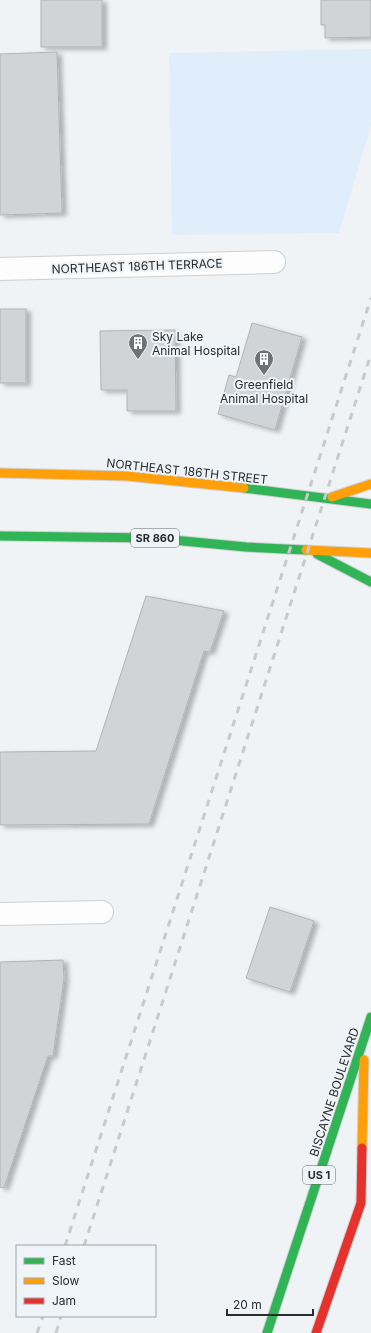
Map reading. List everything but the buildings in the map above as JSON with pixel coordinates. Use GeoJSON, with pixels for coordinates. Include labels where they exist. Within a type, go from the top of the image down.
{"type":"FeatureCollection","features":[{"type":"Feature","properties":{"kind":"main road","name":"NORTHEAST 186TH STREET"},"geometry":{"type":"LineString","coordinates":[[0,473],[111,475],[217,485],[371,504]]}},
{"type":"Feature","properties":{"kind":"main road"},"geometry":{"type":"LineString","coordinates":[[325,499],[371,484]]}},
{"type":"Feature","properties":{"kind":"main road","name":"SR 860"},"geometry":{"type":"LineString","coordinates":[[0,536],[152,538],[246,547],[371,553]]}},
{"type":"Feature","properties":{"kind":"main road"},"geometry":{"type":"LineString","coordinates":[[308,550],[371,582]]}},
{"type":"Feature","properties":{"kind":"main road","name":"BISCAYNE BOULEVARD"},"geometry":{"type":"LineString","coordinates":[[267,1333],[371,1017]]}},
{"type":"Feature","properties":{"kind":"main road"},"geometry":{"type":"LineString","coordinates":[[316,1333],[361,1203],[365,1037]]}},
{"type":"Feature","properties":{"kind":"street","name":"NORTHEAST 186TH TERRACE"},"geometry":{"type":"LineString","coordinates":[[0,269],[274,262]]}},
{"type":"Feature","properties":{"kind":"street"},"geometry":{"type":"LineString","coordinates":[[0,914],[102,912]]}},
{"type":"Feature","properties":{"kind":"shaded area"},"geometry":{"type":"Polygon","coordinates":[[[371,49],[371,126],[339,233],[172,235],[169,53],[371,49]]]}},
{"type":"Feature","properties":{"kind":"railway"},"geometry":{"type":"LineString","coordinates":[[65,1245],[371,298]]}},
{"type":"Feature","properties":{"kind":"railway"},"geometry":{"type":"LineString","coordinates":[[84,1245],[371,354]]}},
{"type":"Feature","properties":{"kind":"railway"},"geometry":{"type":"LineString","coordinates":[[37,1333],[43,1317]]}},
{"type":"Feature","properties":{"kind":"railway"},"geometry":{"type":"LineString","coordinates":[[56,1333],[61,1317]]}},
{"type":"Feature","properties":{"kind":"traffic: fast"},"geometry":{"type":"LineString","coordinates":[[244,488],[371,504]]}},
{"type":"Feature","properties":{"kind":"traffic: fast"},"geometry":{"type":"LineString","coordinates":[[0,536],[152,538],[246,547],[306,550]]}},
{"type":"Feature","properties":{"kind":"traffic: fast"},"geometry":{"type":"LineString","coordinates":[[317,554],[371,582]]}},
{"type":"Feature","properties":{"kind":"traffic: fast"},"geometry":{"type":"LineString","coordinates":[[267,1333],[371,1017]]}},
{"type":"Feature","properties":{"kind":"traffic: slow"},"geometry":{"type":"LineString","coordinates":[[0,473],[127,476],[244,488]]}},
{"type":"Feature","properties":{"kind":"traffic: slow"},"geometry":{"type":"LineString","coordinates":[[332,497],[371,484]]}},
{"type":"Feature","properties":{"kind":"traffic: slow"},"geometry":{"type":"LineString","coordinates":[[306,550],[371,553]]}},
{"type":"Feature","properties":{"kind":"traffic: slow"},"geometry":{"type":"LineString","coordinates":[[362,1148],[364,1060]]}},
{"type":"Feature","properties":{"kind":"traffic: jam"},"geometry":{"type":"LineString","coordinates":[[316,1333],[361,1203],[362,1148]]}},
{"type":"Feature","properties":{"kind":"place","name":"Sky Lake Animal Hospital"},"geometry":{"type":"Point","coordinates":[138,360]}},
{"type":"Feature","properties":{"kind":"place","name":"Greenfield Animal Hospital"},"geometry":{"type":"Point","coordinates":[264,376]}}]}
